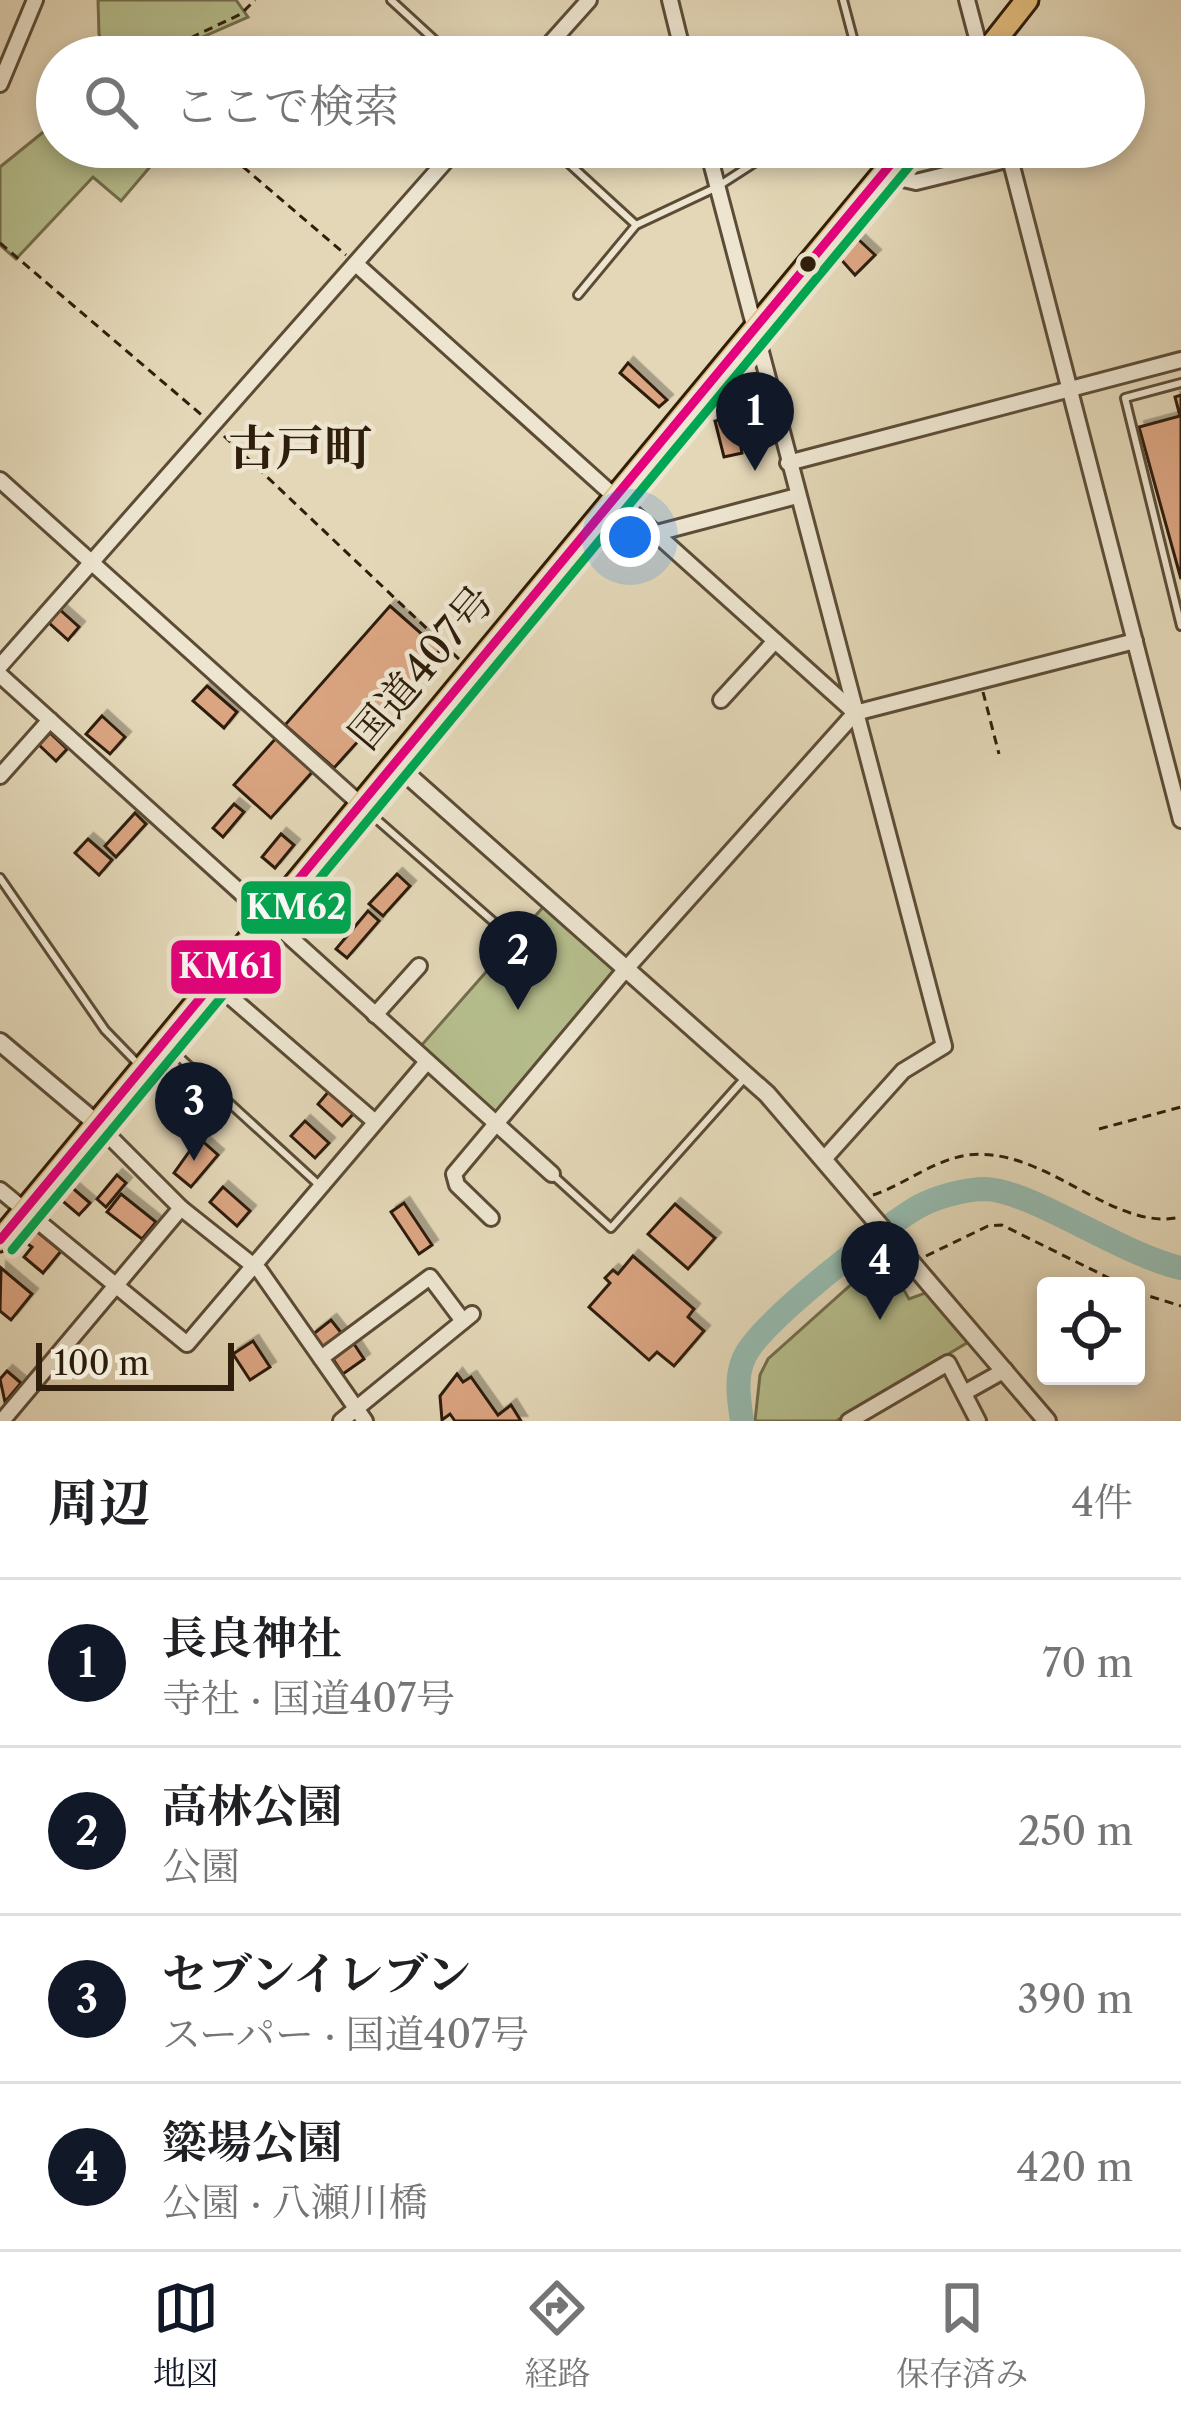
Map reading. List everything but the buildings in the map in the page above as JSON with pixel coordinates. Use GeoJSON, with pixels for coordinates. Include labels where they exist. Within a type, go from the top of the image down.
{"type":"FeatureCollection","features":[{"type":"Feature","properties":{"kind":"highway"},"geometry":{"type":"LineString","coordinates":[[999,36],[1027,0]]}},
{"type":"Feature","properties":{"kind":"highway","name":"国道407号"},"geometry":{"type":"LineString","coordinates":[[0,1240],[880,168]]}},
{"type":"Feature","properties":{"kind":"street"},"geometry":{"type":"LineString","coordinates":[[0,84],[35,0]]}},
{"type":"Feature","properties":{"kind":"street"},"geometry":{"type":"LineString","coordinates":[[557,36],[589,0]]}},
{"type":"Feature","properties":{"kind":"street"},"geometry":{"type":"LineString","coordinates":[[670,0],[679,36]]}},
{"type":"Feature","properties":{"kind":"street"},"geometry":{"type":"LineString","coordinates":[[967,0],[976,36]]}},
{"type":"Feature","properties":{"kind":"street"},"geometry":{"type":"LineString","coordinates":[[0,666],[440,168]]}},
{"type":"Feature","properties":{"kind":"street"},"geometry":{"type":"LineString","coordinates":[[712,168],[944,1046],[903,1071],[824,1159]]}},
{"type":"Feature","properties":{"kind":"street"},"geometry":{"type":"LineString","coordinates":[[892,168],[916,182],[960,168]]}},
{"type":"Feature","properties":{"kind":"street"},"geometry":{"type":"LineString","coordinates":[[1012,168],[1180,815]]}},
{"type":"Feature","properties":{"kind":"street"},"geometry":{"type":"LineString","coordinates":[[356,264],[855,713]]}},
{"type":"Feature","properties":{"kind":"street"},"geometry":{"type":"LineString","coordinates":[[788,463],[1181,360]]}},
{"type":"Feature","properties":{"kind":"street"},"geometry":{"type":"LineString","coordinates":[[0,480],[359,803]]}},
{"type":"Feature","properties":{"kind":"street"},"geometry":{"type":"LineString","coordinates":[[653,534],[797,496]]}},
{"type":"Feature","properties":{"kind":"street"},"geometry":{"type":"LineString","coordinates":[[722,700],[775,640]]}},
{"type":"Feature","properties":{"kind":"street"},"geometry":{"type":"LineString","coordinates":[[491,1218],[457,1185],[454,1174],[625,970],[855,713],[1135,641]]}},
{"type":"Feature","properties":{"kind":"street"},"geometry":{"type":"LineString","coordinates":[[0,675],[552,1174]]}},
{"type":"Feature","properties":{"kind":"street"},"geometry":{"type":"LineString","coordinates":[[0,776],[50,721]]}},
{"type":"Feature","properties":{"kind":"street"},"geometry":{"type":"LineString","coordinates":[[393,762],[746,1077],[824,1159],[1047,1421]]}},
{"type":"Feature","properties":{"kind":"street"},"geometry":{"type":"LineString","coordinates":[[375,1015],[419,966]]}},
{"type":"Feature","properties":{"kind":"street"},"geometry":{"type":"LineString","coordinates":[[212,981],[374,1121]]}},
{"type":"Feature","properties":{"kind":"street"},"geometry":{"type":"LineString","coordinates":[[3,1051],[96,1123],[181,1208],[253,1265],[365,1421]]}},
{"type":"Feature","properties":{"kind":"street"},"geometry":{"type":"LineString","coordinates":[[0,1190],[187,1344],[426,1063]]}},
{"type":"Feature","properties":{"kind":"street"},"geometry":{"type":"LineString","coordinates":[[2,1421],[181,1208]]}},
{"type":"Feature","properties":{"kind":"street"},"geometry":{"type":"LineString","coordinates":[[321,1358],[430,1277],[468,1318],[354,1405],[341,1421]]}},
{"type":"Feature","properties":{"kind":"street"},"geometry":{"type":"LineString","coordinates":[[849,1421],[947,1363],[978,1421]]}},
{"type":"Feature","properties":{"kind":"street"},"geometry":{"type":"LineString","coordinates":[[964,1393],[1005,1370]]}},
{"type":"Feature","properties":{"kind":"lane"},"geometry":{"type":"LineString","coordinates":[[391,0],[430,36]]}},
{"type":"Feature","properties":{"kind":"lane"},"geometry":{"type":"LineString","coordinates":[[843,0],[852,36]]}},
{"type":"Feature","properties":{"kind":"lane"},"geometry":{"type":"LineString","coordinates":[[574,168],[637,225]]}},
{"type":"Feature","properties":{"kind":"lane"},"geometry":{"type":"LineString","coordinates":[[578,295],[637,225],[746,168]]}},
{"type":"Feature","properties":{"kind":"lane"},"geometry":{"type":"LineString","coordinates":[[1181,383],[1125,398],[1181,626]]}},
{"type":"Feature","properties":{"kind":"lane"},"geometry":{"type":"LineString","coordinates":[[359,803],[512,938]]}},
{"type":"Feature","properties":{"kind":"lane"},"geometry":{"type":"LineString","coordinates":[[0,878],[105,1030],[142,1068]]}},
{"type":"Feature","properties":{"kind":"lane"},"geometry":{"type":"LineString","coordinates":[[163,1041],[320,1186]]}},
{"type":"Feature","properties":{"kind":"lane"},"geometry":{"type":"LineString","coordinates":[[552,1174],[611,1228],[746,1077]]}},
{"type":"Feature","properties":{"kind":"path"},"geometry":{"type":"LineString","coordinates":[[194,36],[241,14],[255,0]]}},
{"type":"Feature","properties":{"kind":"path"},"geometry":{"type":"LineString","coordinates":[[244,168],[356,264]]}},
{"type":"Feature","properties":{"kind":"path"},"geometry":{"type":"LineString","coordinates":[[0,243],[211,423],[471,668]]}},
{"type":"Feature","properties":{"kind":"path"},"geometry":{"type":"LineString","coordinates":[[981,681],[999,754]]}},
{"type":"Feature","properties":{"kind":"path"},"geometry":{"type":"LineString","coordinates":[[1099,1129],[1181,1107]]}},
{"type":"Feature","properties":{"kind":"path"},"geometry":{"type":"LineString","coordinates":[[870,1196],[949,1159],[999,1156],[1023,1160],[1142,1217],[1181,1217]]}},
{"type":"Feature","properties":{"kind":"path"},"geometry":{"type":"LineString","coordinates":[[922,1258],[988,1226],[1002,1226],[1107,1277]]}},
{"type":"Feature","properties":{"kind":"path"},"geometry":{"type":"LineString","coordinates":[[1145,1295],[1181,1306]]}},
{"type":"Feature","properties":{"kind":"green space"},"geometry":{"type":"Polygon","coordinates":[[[98,0],[236,0],[248,17],[205,36],[99,34],[98,0]]]}},
{"type":"Feature","properties":{"kind":"green space"},"geometry":{"type":"Polygon","coordinates":[[[36,138],[36,168],[149,168],[121,201],[93,177],[16,259],[0,245],[0,167],[36,138]]]}},
{"type":"Feature","properties":{"kind":"green space"},"geometry":{"type":"Polygon","coordinates":[[[545,905],[615,969],[498,1112],[493,1111],[420,1047],[545,905]]]}},
{"type":"Feature","properties":{"kind":"green space"},"geometry":{"type":"Polygon","coordinates":[[[884,1255],[909,1299],[928,1292],[970,1341],[836,1421],[755,1421],[760,1375],[768,1359],[884,1255]]]}},
{"type":"Feature","properties":{"kind":"waterway"},"geometry":{"type":"LineString","coordinates":[[742,1421],[739,1373],[754,1342],[850,1256],[916,1208],[941,1197],[978,1189],[1005,1192],[1181,1268]]}},
{"type":"Feature","properties":{"kind":"transit line","name":"KM61"},"geometry":{"type":"LineString","coordinates":[[0,1240],[888,168]]}},
{"type":"Feature","properties":{"kind":"transit line","name":"KM62"},"geometry":{"type":"LineString","coordinates":[[12,1250],[908,168]]}},
{"type":"Feature","properties":{"kind":"place","name":"長良神社"},"geometry":{"type":"Point","coordinates":[755,471]}},
{"type":"Feature","properties":{"kind":"place","name":"高林公園"},"geometry":{"type":"Point","coordinates":[518,1010]}},
{"type":"Feature","properties":{"kind":"place","name":"セブンイレブン"},"geometry":{"type":"Point","coordinates":[194,1161]}},
{"type":"Feature","properties":{"kind":"place","name":"簗場公園"},"geometry":{"type":"Point","coordinates":[880,1320]}},
{"type":"Feature","properties":{"kind":"district","name":"古戸町"},"geometry":{"type":"Point","coordinates":[300,448]}}]}
